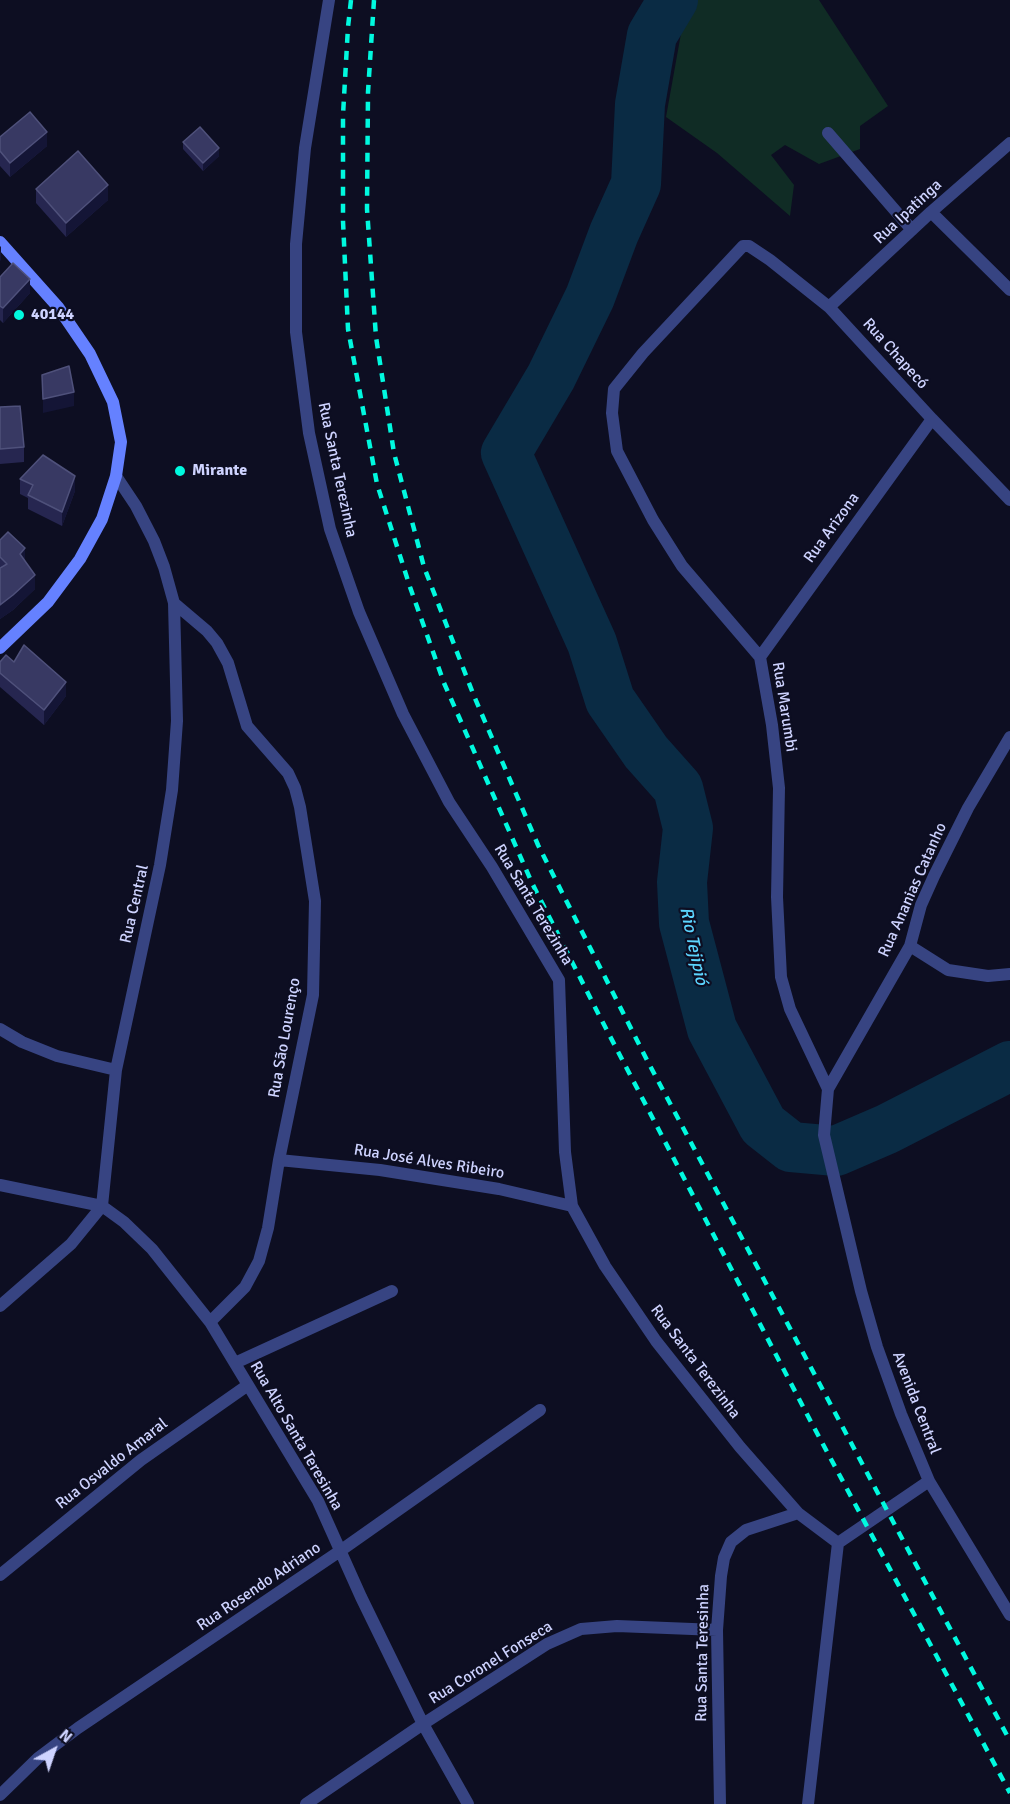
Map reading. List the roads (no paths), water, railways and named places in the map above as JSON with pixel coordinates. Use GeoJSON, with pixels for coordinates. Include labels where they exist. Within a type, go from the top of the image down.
{"type":"FeatureCollection","features":[{"type":"Feature","properties":{"kind":"main road"},"geometry":{"type":"LineString","coordinates":[[0,242],[58,307],[90,354],[113,402],[121,442],[116,476],[102,519],[80,559],[48,602],[0,648]]}},
{"type":"Feature","properties":{"kind":"street","name":"Rua Santa Terezinha"},"geometry":{"type":"LineString","coordinates":[[329,0],[305,148],[296,244],[296,332],[309,433],[330,529],[359,612],[403,714],[448,802],[492,867],[559,980],[565,1152],[572,1206],[605,1266],[656,1341],[740,1447],[798,1514],[838,1543]]}},
{"type":"Feature","properties":{"kind":"street"},"geometry":{"type":"LineString","coordinates":[[828,133],[912,230]]}},
{"type":"Feature","properties":{"kind":"street","name":"Rua Ipatinga"},"geometry":{"type":"LineString","coordinates":[[829,307],[931,212],[1010,143]]}},
{"type":"Feature","properties":{"kind":"street"},"geometry":{"type":"LineString","coordinates":[[931,212],[1010,290]]}},
{"type":"Feature","properties":{"kind":"street","name":"Rua Chapecó"},"geometry":{"type":"LineString","coordinates":[[743,246],[755,248],[829,307],[1010,500]]}},
{"type":"Feature","properties":{"kind":"street","name":"Rua Marumbi"},"geometry":{"type":"LineString","coordinates":[[743,246],[643,353],[615,389],[612,413],[617,451],[653,520],[682,566],[760,657],[772,725],[779,788],[777,897],[781,977],[790,1010],[828,1089]]}},
{"type":"Feature","properties":{"kind":"street","name":"Rua Arizona"},"geometry":{"type":"LineString","coordinates":[[760,657],[932,419]]}},
{"type":"Feature","properties":{"kind":"street","name":"Rua Central"},"geometry":{"type":"LineString","coordinates":[[102,1206],[116,1070],[160,865],[172,790],[177,721],[174,603],[154,540],[116,476]]}},
{"type":"Feature","properties":{"kind":"street","name":"Rua São Lourenço"},"geometry":{"type":"LineString","coordinates":[[174,603],[207,631],[216,643],[228,663],[247,726],[288,773],[300,807],[315,901],[313,995],[279,1160],[268,1228],[258,1261],[245,1287],[210,1322]]}},
{"type":"Feature","properties":{"kind":"street","name":"Rua Ananias Catanho"},"geometry":{"type":"LineString","coordinates":[[828,1089],[910,946],[921,904],[934,876],[968,808],[1010,736]]}},
{"type":"Feature","properties":{"kind":"street"},"geometry":{"type":"LineString","coordinates":[[910,946],[948,970],[988,976],[1007,976]]}},
{"type":"Feature","properties":{"kind":"street"},"geometry":{"type":"LineString","coordinates":[[0,1029],[22,1042],[57,1056],[116,1070]]}},
{"type":"Feature","properties":{"kind":"street","name":"Avenida Central"},"geometry":{"type":"LineString","coordinates":[[828,1089],[824,1135],[834,1185],[877,1347],[901,1414],[929,1481],[1009,1613]]}},
{"type":"Feature","properties":{"kind":"street","name":"Rua José Alves Ribeiro"},"geometry":{"type":"LineString","coordinates":[[279,1160],[380,1170],[499,1189],[572,1206]]}},
{"type":"Feature","properties":{"kind":"street","name":"Rua Alto Santa Teresinha"},"geometry":{"type":"LineString","coordinates":[[0,1185],[102,1206],[124,1222],[152,1249],[210,1322],[318,1501],[423,1724],[468,1804]]}},
{"type":"Feature","properties":{"kind":"street"},"geometry":{"type":"LineString","coordinates":[[0,1306],[71,1244],[102,1206]]}},
{"type":"Feature","properties":{"kind":"street"},"geometry":{"type":"LineString","coordinates":[[235,1363],[392,1291]]}},
{"type":"Feature","properties":{"kind":"street","name":"Rua Osvaldo Amaral"},"geometry":{"type":"LineString","coordinates":[[0,1575],[141,1460],[248,1385]]}},
{"type":"Feature","properties":{"kind":"street","name":"Rua Rosendo Adriano"},"geometry":{"type":"LineString","coordinates":[[0,1795],[38,1758],[78,1728],[340,1551],[540,1410]]}},
{"type":"Feature","properties":{"kind":"street"},"geometry":{"type":"LineString","coordinates":[[808,1804],[838,1543],[929,1481]]}},
{"type":"Feature","properties":{"kind":"street","name":"Rua Santa Teresinha"},"geometry":{"type":"LineString","coordinates":[[720,1804],[717,1630],[724,1558],[731,1542],[746,1530],[798,1514]]}},
{"type":"Feature","properties":{"kind":"street","name":"Rua Coronel Fonseca"},"geometry":{"type":"LineString","coordinates":[[306,1804],[423,1724],[547,1644],[581,1629],[617,1626],[717,1630]]}},
{"type":"Feature","properties":{"kind":"waterway","name":"Rio Tejipió"},"geometry":{"type":"LineString","coordinates":[[673,0],[652,35],[640,104],[636,184],[614,233],[590,297],[551,377],[506,453],[592,643],[610,700],[646,752],[678,788],[688,828],[682,882],[684,923],[712,1029],[763,1125],[791,1147],[836,1151],[887,1129],[1010,1066]]}},
{"type":"Feature","properties":{"kind":"railway"},"geometry":{"type":"LineString","coordinates":[[351,0],[343,115],[343,221],[348,329],[377,484],[444,683],[532,883],[600,1017],[810,1420],[1010,1793]]}},
{"type":"Feature","properties":{"kind":"railway"},"geometry":{"type":"LineString","coordinates":[[374,0],[368,92],[367,209],[376,337],[394,453],[424,567],[474,696],[538,845],[648,1062],[1010,1741]]}},
{"type":"Feature","properties":{"kind":"place","name":"40144"},"geometry":{"type":"Point","coordinates":[19,315]}},
{"type":"Feature","properties":{"kind":"place","name":"Mirante"},"geometry":{"type":"Point","coordinates":[180,471]}}]}
